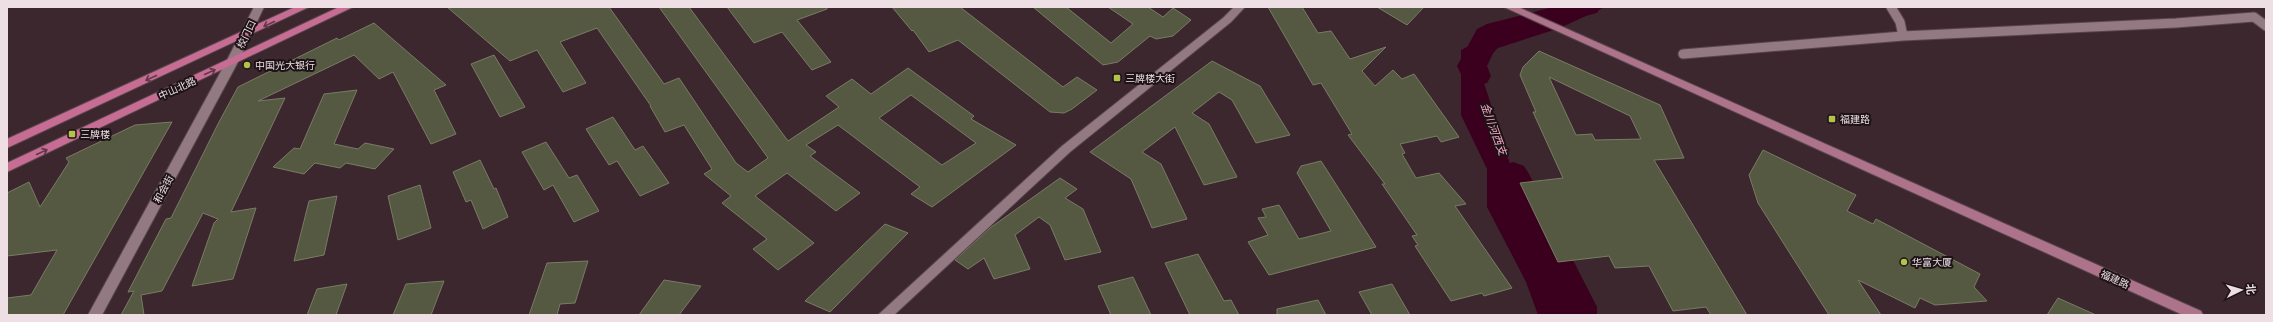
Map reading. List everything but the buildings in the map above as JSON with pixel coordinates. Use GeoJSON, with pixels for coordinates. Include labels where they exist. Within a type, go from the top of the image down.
{"type":"FeatureCollection","features":[{"type":"Feature","properties":{"kind":"main road","name":"中山北路"},"geometry":{"type":"LineString","coordinates":[[7,144],[304,7]]}},
{"type":"Feature","properties":{"kind":"main road","name":"中山北路"},"geometry":{"type":"LineString","coordinates":[[7,168],[348,7]]}},
{"type":"Feature","properties":{"kind":"main road","name":"福建路"},"geometry":{"type":"LineString","coordinates":[[1509,7],[2196,315]]}},
{"type":"Feature","properties":{"kind":"street","name":"校门口"},"geometry":{"type":"LineString","coordinates":[[232,62],[259,7]]}},
{"type":"Feature","properties":{"kind":"street"},"geometry":{"type":"LineString","coordinates":[[885,315],[1066,149],[1227,20],[1240,7]]}},
{"type":"Feature","properties":{"kind":"street","name":"和会街"},"geometry":{"type":"LineString","coordinates":[[95,315],[232,62]]}},
{"type":"Feature","properties":{"kind":"lane"},"geometry":{"type":"LineString","coordinates":[[1891,7],[1900,22],[1903,36]]}},
{"type":"Feature","properties":{"kind":"lane"},"geometry":{"type":"LineString","coordinates":[[1683,54],[1903,36],[2176,24],[2254,17],[2266,26]]}},
{"type":"Feature","properties":{"kind":"water"},"geometry":{"type":"Polygon","coordinates":[[[1574,7],[1605,7],[1560,28],[1498,48],[1486,60],[1487,70],[1484,83],[1509,161],[1542,236],[1583,315],[1538,315],[1526,282],[1487,207],[1487,169],[1461,115],[1461,50],[1501,30],[1543,21],[1574,7]]]}},
{"type":"Feature","properties":{"kind":"waterway","name":"金川河西支"},"geometry":{"type":"LineString","coordinates":[[1476,76],[1472,66],[1487,35],[1497,30],[1587,7]]}},
{"type":"Feature","properties":{"kind":"waterway","name":"金川河西支"},"geometry":{"type":"LineString","coordinates":[[1513,174],[1579,307],[1579,315]]}},
{"type":"Feature","properties":{"kind":"place","name":"中国光大银行"},"geometry":{"type":"Point","coordinates":[247,65]}},
{"type":"Feature","properties":{"kind":"place","name":"三牌楼大街"},"geometry":{"type":"Point","coordinates":[1117,78]}},
{"type":"Feature","properties":{"kind":"place","name":"福建路"},"geometry":{"type":"Point","coordinates":[1832,119]}},
{"type":"Feature","properties":{"kind":"place","name":"三牌楼"},"geometry":{"type":"Point","coordinates":[72,134]}},
{"type":"Feature","properties":{"kind":"place","name":"华富大厦"},"geometry":{"type":"Point","coordinates":[1904,262]}}]}
